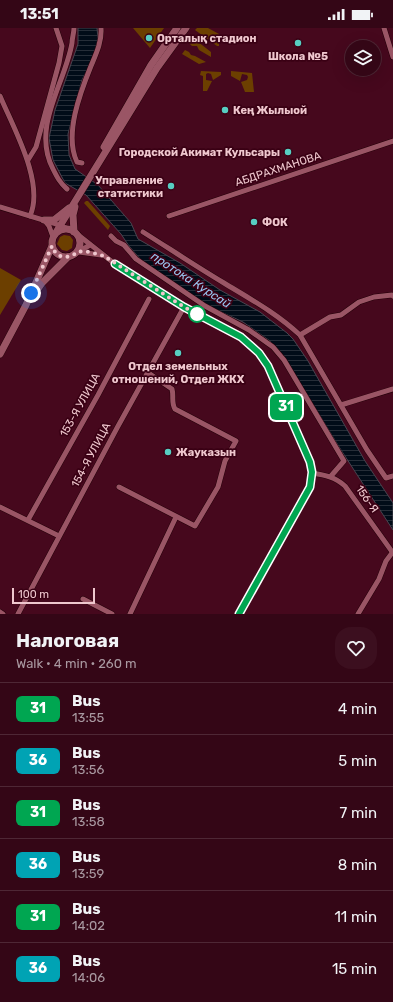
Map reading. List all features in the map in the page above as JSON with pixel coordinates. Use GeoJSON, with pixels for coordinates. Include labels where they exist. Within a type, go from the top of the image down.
{"type":"FeatureCollection","features":[{"type":"Feature","properties":{"kind":"street"},"geometry":{"type":"LineString","coordinates":[[28,160],[36,147],[59,63],[62,46],[56,28]]}},
{"type":"Feature","properties":{"kind":"street"},"geometry":{"type":"LineString","coordinates":[[67,189],[60,182],[49,161],[45,138],[54,100],[70,55],[74,28]]}},
{"type":"Feature","properties":{"kind":"street"},"geometry":{"type":"LineString","coordinates":[[82,164],[77,162],[73,153],[71,136],[74,118],[85,81],[98,50],[102,35],[101,28]]}},
{"type":"Feature","properties":{"kind":"street"},"geometry":{"type":"LineString","coordinates":[[92,173],[101,152],[150,65],[177,28]]}},
{"type":"Feature","properties":{"kind":"street"},"geometry":{"type":"LineString","coordinates":[[0,354],[26,305],[52,246],[54,236],[60,225],[157,68],[186,28]]}},
{"type":"Feature","properties":{"kind":"street"},"geometry":{"type":"LineString","coordinates":[[384,28],[393,57]]}},
{"type":"Feature","properties":{"kind":"street"},"geometry":{"type":"LineString","coordinates":[[0,96],[28,160],[33,180],[33,209],[30,216]]}},
{"type":"Feature","properties":{"kind":"street","name":"АБДРАХМАНОВА"},"geometry":{"type":"LineString","coordinates":[[169,216],[393,141]]}},
{"type":"Feature","properties":{"kind":"street"},"geometry":{"type":"LineString","coordinates":[[44,220],[54,220],[76,201]]}},
{"type":"Feature","properties":{"kind":"street"},"geometry":{"type":"LineString","coordinates":[[26,305],[42,283],[79,248],[80,243],[73,232],[73,215],[76,201]]}},
{"type":"Feature","properties":{"kind":"street"},"geometry":{"type":"LineString","coordinates":[[0,206],[60,225],[73,232],[115,264],[184,307],[241,337],[259,353],[268,366],[310,462],[312,472],[310,487],[239,614]]}},
{"type":"Feature","properties":{"kind":"street"},"geometry":{"type":"LineString","coordinates":[[44,220],[54,236]]}},
{"type":"Feature","properties":{"kind":"street"},"geometry":{"type":"LineString","coordinates":[[54,236],[59,231],[73,232]]}},
{"type":"Feature","properties":{"kind":"street"},"geometry":{"type":"LineString","coordinates":[[143,232],[224,284],[254,300],[286,322],[300,335],[367,450],[386,478],[393,476]]}},
{"type":"Feature","properties":{"kind":"street"},"geometry":{"type":"LineString","coordinates":[[111,236],[124,245],[136,259],[154,272],[205,306],[250,330],[273,347],[284,360],[344,460],[331,476]]}},
{"type":"Feature","properties":{"kind":"street"},"geometry":{"type":"LineString","coordinates":[[73,255],[90,245]]}},
{"type":"Feature","properties":{"kind":"street"},"geometry":{"type":"LineString","coordinates":[[52,246],[60,256],[96,254],[104,256]]}},
{"type":"Feature","properties":{"kind":"street"},"geometry":{"type":"LineString","coordinates":[[300,335],[330,317],[341,315],[359,302],[374,297],[393,296]]}},
{"type":"Feature","properties":{"kind":"street","name":"153-Я УЛИЦА"},"geometry":{"type":"LineString","coordinates":[[28,520],[98,395],[149,299]]}},
{"type":"Feature","properties":{"kind":"street","name":"154-Я УЛИЦА"},"geometry":{"type":"LineString","coordinates":[[18,614],[147,372],[184,307]]}},
{"type":"Feature","properties":{"kind":"street"},"geometry":{"type":"LineString","coordinates":[[119,487],[195,526],[218,487],[225,461],[236,441],[175,409],[173,406],[172,388],[147,372]]}},
{"type":"Feature","properties":{"kind":"street"},"geometry":{"type":"LineString","coordinates":[[341,404],[393,389]]}},
{"type":"Feature","properties":{"kind":"street","name":"156-Я"},"geometry":{"type":"LineString","coordinates":[[312,472],[331,476],[345,486],[393,553]]}},
{"type":"Feature","properties":{"kind":"street"},"geometry":{"type":"LineString","coordinates":[[0,507],[59,536]]}},
{"type":"Feature","properties":{"kind":"street"},"geometry":{"type":"LineString","coordinates":[[130,614],[176,517]]}},
{"type":"Feature","properties":{"kind":"street"},"geometry":{"type":"LineString","coordinates":[[358,614],[379,579],[386,561],[393,553]]}},
{"type":"Feature","properties":{"kind":"street"},"geometry":{"type":"LineString","coordinates":[[83,599],[112,614]]}},
{"type":"Feature","properties":{"kind":"shaded area","name":"Орталық стадион"},"geometry":{"type":"Polygon","coordinates":[[[133,28],[164,28],[150,48],[133,28]]]}},
{"type":"Feature","properties":{"kind":"shaded area"},"geometry":{"type":"Polygon","coordinates":[[[197,28],[208,28],[219,34],[219,46],[195,30],[197,28]]]}},
{"type":"Feature","properties":{"kind":"shaded area"},"geometry":{"type":"Polygon","coordinates":[[[193,38],[211,52],[211,57],[199,50],[197,46],[192,46],[189,43],[193,38]]]}},
{"type":"Feature","properties":{"kind":"shaded area"},"geometry":{"type":"Polygon","coordinates":[[[185,50],[191,55],[206,62],[199,64],[182,54],[185,50]]]}},
{"type":"Feature","properties":{"kind":"shaded area"},"geometry":{"type":"Polygon","coordinates":[[[201,71],[221,72],[221,75],[213,80],[211,74],[206,74],[206,80],[212,81],[207,91],[203,91],[203,76],[200,75],[201,71]]]}},
{"type":"Feature","properties":{"kind":"shaded area"},"geometry":{"type":"Polygon","coordinates":[[[231,71],[252,73],[254,92],[245,92],[241,82],[247,80],[247,75],[242,74],[240,81],[231,76],[231,71]]]}},
{"type":"Feature","properties":{"kind":"shaded area"},"geometry":{"type":"Polygon","coordinates":[[[88,201],[110,226],[108,230],[84,203],[88,201]]]}},
{"type":"Feature","properties":{"kind":"shaded area"},"geometry":{"type":"Polygon","coordinates":[[[64,235],[70,236],[73,240],[72,248],[67,251],[62,250],[57,244],[60,237],[64,235]]]}},
{"type":"Feature","properties":{"kind":"shaded area"},"geometry":{"type":"Polygon","coordinates":[[[0,268],[21,280],[0,315],[0,268]]]}},
{"type":"Feature","properties":{"kind":"water","name":"протока Курсай"},"geometry":{"type":"Polygon","coordinates":[[[78,28],[97,28],[98,39],[93,59],[82,80],[68,134],[69,155],[75,169],[98,185],[131,223],[138,239],[180,263],[220,290],[260,312],[293,339],[308,361],[365,461],[393,503],[393,530],[341,450],[282,354],[270,341],[243,322],[206,305],[141,260],[121,234],[86,195],[65,183],[53,160],[49,138],[55,110],[78,44],[78,28]]]}},
{"type":"Feature","properties":{"kind":"bus line","name":"31"},"geometry":{"type":"LineString","coordinates":[[115,264],[184,307],[241,337],[259,353],[268,366],[310,462],[312,480],[310,487],[239,614]]}},
{"type":"Feature","properties":{"kind":"place","name":"Орталық стадион"},"geometry":{"type":"Point","coordinates":[149,38]}},
{"type":"Feature","properties":{"kind":"place","name":"Школа №5"},"geometry":{"type":"Point","coordinates":[298,43]}},
{"type":"Feature","properties":{"kind":"place","name":"Кең Жылыой"},"geometry":{"type":"Point","coordinates":[225,110]}},
{"type":"Feature","properties":{"kind":"place","name":"Городской Акимат Кульсары"},"geometry":{"type":"Point","coordinates":[288,152]}},
{"type":"Feature","properties":{"kind":"place","name":"Управление статистики"},"geometry":{"type":"Point","coordinates":[171,186]}},
{"type":"Feature","properties":{"kind":"place","name":"ФОК"},"geometry":{"type":"Point","coordinates":[254,222]}},
{"type":"Feature","properties":{"kind":"place","name":"Отдел земельных отношений, Отдел ЖКХ"},"geometry":{"type":"Point","coordinates":[178,353]}},
{"type":"Feature","properties":{"kind":"place","name":"Жауказын"},"geometry":{"type":"Point","coordinates":[168,452]}},
{"type":"Feature","properties":{"kind":"route"},"geometry":{"type":"LineString","coordinates":[[31,293],[52,246],[56,254],[64,257],[68,257],[79,252],[104,256],[197,314]]}}]}
